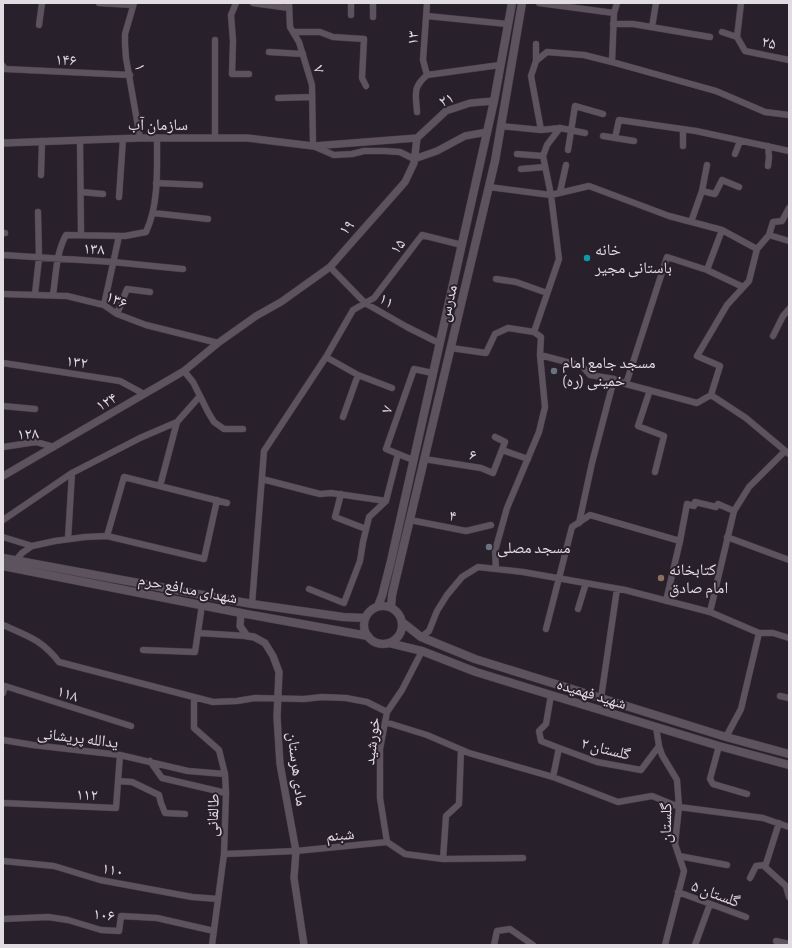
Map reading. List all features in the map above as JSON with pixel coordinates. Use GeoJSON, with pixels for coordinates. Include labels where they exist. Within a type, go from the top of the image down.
{"type":"FeatureCollection","features":[{"type":"Feature","properties":{"kind":"main road","name":"مدرس"},"geometry":{"type":"LineString","coordinates":[[378,606],[384,589],[494,101],[512,3]]}},
{"type":"Feature","properties":{"kind":"main road","name":"مدرس"},"geometry":{"type":"LineString","coordinates":[[391,607],[392,596],[488,187],[522,3]]}},
{"type":"Feature","properties":{"kind":"main road"},"geometry":{"type":"LineString","coordinates":[[448,302],[461,303]]}},
{"type":"Feature","properties":{"kind":"main road","name":"شهدای مدافع حرم"},"geometry":{"type":"LineString","coordinates":[[3,558],[252,604],[343,617],[365,618]]}},
{"type":"Feature","properties":{"kind":"main road","name":"شهدای مدافع حرم"},"geometry":{"type":"LineString","coordinates":[[3,566],[241,613],[368,636]]}},
{"type":"Feature","properties":{"kind":"main road"},"geometry":{"type":"LineString","coordinates":[[378,606],[391,607],[400,616],[402,627],[398,637],[389,643],[377,643],[368,636],[365,630],[365,618],[378,606]]}},
{"type":"Feature","properties":{"kind":"main road","name":"شهید فهمیده"},"geometry":{"type":"LineString","coordinates":[[402,622],[421,637],[475,659],[726,737],[789,754]]}},
{"type":"Feature","properties":{"kind":"main road","name":"شهید فهمیده"},"geometry":{"type":"LineString","coordinates":[[389,643],[422,651],[446,661],[551,695],[719,746],[789,765]]}},
{"type":"Feature","properties":{"kind":"main road"},"geometry":{"type":"LineString","coordinates":[[499,679],[504,676],[505,673],[503,668]]}},
{"type":"Feature","properties":{"kind":"main road"},"geometry":{"type":"LineString","coordinates":[[515,684],[514,677],[519,672]]}},
{"type":"Feature","properties":{"kind":"street"},"geometry":{"type":"LineString","coordinates":[[39,25],[42,3]]}},
{"type":"Feature","properties":{"kind":"street"},"geometry":{"type":"LineString","coordinates":[[99,3],[133,4]]}},
{"type":"Feature","properties":{"kind":"street"},"geometry":{"type":"LineString","coordinates":[[236,3],[231,15],[233,41],[232,74],[249,74]]}},
{"type":"Feature","properties":{"kind":"street"},"geometry":{"type":"LineString","coordinates":[[253,3],[289,6]]}},
{"type":"Feature","properties":{"kind":"street"},"geometry":{"type":"LineString","coordinates":[[351,3],[351,15]]}},
{"type":"Feature","properties":{"kind":"street"},"geometry":{"type":"LineString","coordinates":[[373,3],[373,17]]}},
{"type":"Feature","properties":{"kind":"street","name":"۱۳"},"geometry":{"type":"LineString","coordinates":[[427,3],[423,60],[427,75]]}},
{"type":"Feature","properties":{"kind":"street"},"geometry":{"type":"LineString","coordinates":[[539,3],[614,13]]}},
{"type":"Feature","properties":{"kind":"street"},"geometry":{"type":"LineString","coordinates":[[612,62],[613,24],[617,3]]}},
{"type":"Feature","properties":{"kind":"street"},"geometry":{"type":"LineString","coordinates":[[652,27],[656,3]]}},
{"type":"Feature","properties":{"kind":"street"},"geometry":{"type":"LineString","coordinates":[[722,32],[737,38],[741,3]]}},
{"type":"Feature","properties":{"kind":"street","name":"۱"},"geometry":{"type":"LineString","coordinates":[[133,4],[125,34],[126,58],[140,138]]}},
{"type":"Feature","properties":{"kind":"street","name":"۷"},"geometry":{"type":"LineString","coordinates":[[289,6],[290,27],[299,42],[312,85],[313,146]]}},
{"type":"Feature","properties":{"kind":"street"},"geometry":{"type":"LineString","coordinates":[[426,16],[507,24]]}},
{"type":"Feature","properties":{"kind":"street"},"geometry":{"type":"LineString","coordinates":[[613,24],[633,24],[710,37]]}},
{"type":"Feature","properties":{"kind":"street"},"geometry":{"type":"LineString","coordinates":[[293,32],[320,32],[333,37],[364,39],[362,78],[366,86]]}},
{"type":"Feature","properties":{"kind":"street","name":"۲۵"},"geometry":{"type":"LineString","coordinates":[[737,38],[745,51],[789,60]]}},
{"type":"Feature","properties":{"kind":"street"},"geometry":{"type":"LineString","coordinates":[[215,138],[216,40]]}},
{"type":"Feature","properties":{"kind":"street"},"geometry":{"type":"LineString","coordinates":[[536,44],[536,61],[531,76],[542,130]]}},
{"type":"Feature","properties":{"kind":"street"},"geometry":{"type":"LineString","coordinates":[[269,52],[302,54]]}},
{"type":"Feature","properties":{"kind":"street"},"geometry":{"type":"LineString","coordinates":[[536,61],[547,52],[584,56],[612,62],[716,91],[765,112],[789,115]]}},
{"type":"Feature","properties":{"kind":"street"},"geometry":{"type":"LineString","coordinates":[[416,112],[415,91],[418,83],[427,75],[500,65]]}},
{"type":"Feature","properties":{"kind":"street","name":"۱۴۶"},"geometry":{"type":"LineString","coordinates":[[3,66],[4,69],[130,75]]}},
{"type":"Feature","properties":{"kind":"street"},"geometry":{"type":"LineString","coordinates":[[278,98],[312,97]]}},
{"type":"Feature","properties":{"kind":"street","name":"۲۱"},"geometry":{"type":"LineString","coordinates":[[417,138],[446,111],[470,103],[494,101]]}},
{"type":"Feature","properties":{"kind":"street"},"geometry":{"type":"LineString","coordinates":[[568,150],[575,106],[603,114]]}},
{"type":"Feature","properties":{"kind":"street"},"geometry":{"type":"LineString","coordinates":[[615,138],[618,120],[683,130],[789,151]]}},
{"type":"Feature","properties":{"kind":"street"},"geometry":{"type":"LineString","coordinates":[[500,126],[542,130],[560,128],[585,133]]}},
{"type":"Feature","properties":{"kind":"street"},"geometry":{"type":"LineString","coordinates":[[534,332],[558,259],[551,195],[543,156],[547,145],[560,128]]}},
{"type":"Feature","properties":{"kind":"street"},"geometry":{"type":"LineString","coordinates":[[683,130],[683,146]]}},
{"type":"Feature","properties":{"kind":"street"},"geometry":{"type":"LineString","coordinates":[[414,159],[437,151],[465,136],[487,132]]}},
{"type":"Feature","properties":{"kind":"street"},"geometry":{"type":"LineString","coordinates":[[603,136],[634,141]]}},
{"type":"Feature","properties":{"kind":"street"},"geometry":{"type":"LineString","coordinates":[[119,197],[123,138]]}},
{"type":"Feature","properties":{"kind":"street","name":"سازمان آب"},"geometry":{"type":"LineString","coordinates":[[3,143],[123,138],[246,138],[313,146],[417,138]]}},
{"type":"Feature","properties":{"kind":"street"},"geometry":{"type":"LineString","coordinates":[[53,295],[61,244],[66,235],[119,236],[146,232],[152,218],[156,183],[157,138]]}},
{"type":"Feature","properties":{"kind":"street","name":"۱۹"},"geometry":{"type":"LineString","coordinates":[[218,343],[256,316],[281,302],[330,267],[405,182],[414,163],[417,138]]}},
{"type":"Feature","properties":{"kind":"street"},"geometry":{"type":"LineString","coordinates":[[80,140],[81,235]]}},
{"type":"Feature","properties":{"kind":"street"},"geometry":{"type":"LineString","coordinates":[[41,175],[42,141]]}},
{"type":"Feature","properties":{"kind":"street"},"geometry":{"type":"LineString","coordinates":[[735,154],[740,141]]}},
{"type":"Feature","properties":{"kind":"street","name":"سازمان آب"},"geometry":{"type":"LineString","coordinates":[[313,146],[334,155],[352,154],[364,151],[385,151],[400,152],[414,159]]}},
{"type":"Feature","properties":{"kind":"street"},"geometry":{"type":"LineString","coordinates":[[768,146],[768,166]]}},
{"type":"Feature","properties":{"kind":"street"},"geometry":{"type":"LineString","coordinates":[[517,154],[543,156]]}},
{"type":"Feature","properties":{"kind":"street"},"geometry":{"type":"LineString","coordinates":[[560,192],[566,165]]}},
{"type":"Feature","properties":{"kind":"street"},"geometry":{"type":"LineString","coordinates":[[691,222],[702,191],[707,165]]}},
{"type":"Feature","properties":{"kind":"street"},"geometry":{"type":"LineString","coordinates":[[521,169],[545,167]]}},
{"type":"Feature","properties":{"kind":"street"},"geometry":{"type":"LineString","coordinates":[[702,191],[716,194],[722,180],[739,187]]}},
{"type":"Feature","properties":{"kind":"street"},"geometry":{"type":"LineString","coordinates":[[156,183],[200,185]]}},
{"type":"Feature","properties":{"kind":"street"},"geometry":{"type":"LineString","coordinates":[[488,187],[551,195],[589,186],[669,216],[722,230],[757,249]]}},
{"type":"Feature","properties":{"kind":"street"},"geometry":{"type":"LineString","coordinates":[[81,192],[103,194]]}},
{"type":"Feature","properties":{"kind":"street"},"geometry":{"type":"LineString","coordinates":[[540,355],[582,366],[590,375],[614,379],[626,384],[697,403],[711,396],[720,366],[697,356],[727,305],[748,281],[757,249],[769,235],[773,222],[782,221],[789,208]]}},
{"type":"Feature","properties":{"kind":"street"},"geometry":{"type":"LineString","coordinates":[[35,294],[39,258],[38,212]]}},
{"type":"Feature","properties":{"kind":"street"},"geometry":{"type":"LineString","coordinates":[[152,213],[208,219]]}},
{"type":"Feature","properties":{"kind":"street"},"geometry":{"type":"LineString","coordinates":[[707,270],[722,230]]}},
{"type":"Feature","properties":{"kind":"street","name":"۱۵"},"geometry":{"type":"LineString","coordinates":[[365,303],[374,298],[422,235],[462,245]]}},
{"type":"Feature","properties":{"kind":"street"},"geometry":{"type":"LineString","coordinates":[[769,235],[789,241]]}},
{"type":"Feature","properties":{"kind":"street"},"geometry":{"type":"LineString","coordinates":[[104,305],[119,236]]}},
{"type":"Feature","properties":{"kind":"street","name":"۱۳۸"},"geometry":{"type":"LineString","coordinates":[[3,255],[113,262],[183,269]]}},
{"type":"Feature","properties":{"kind":"street"},"geometry":{"type":"LineString","coordinates":[[626,384],[667,257],[707,270],[743,288]]}},
{"type":"Feature","properties":{"kind":"street","name":"۱۱"},"geometry":{"type":"LineString","coordinates":[[330,267],[365,303],[439,343]]}},
{"type":"Feature","properties":{"kind":"street"},"geometry":{"type":"LineString","coordinates":[[496,279],[516,282],[546,293]]}},
{"type":"Feature","properties":{"kind":"street"},"geometry":{"type":"LineString","coordinates":[[117,314],[127,289],[150,292]]}},
{"type":"Feature","properties":{"kind":"street","name":"۱۳۶"},"geometry":{"type":"LineString","coordinates":[[3,294],[67,296],[104,305],[117,314],[146,325],[218,343]]}},
{"type":"Feature","properties":{"kind":"street"},"geometry":{"type":"LineString","coordinates":[[252,604],[264,451],[326,357],[353,310],[365,303]]}},
{"type":"Feature","properties":{"kind":"street"},"geometry":{"type":"LineString","coordinates":[[774,336],[783,316],[789,309]]}},
{"type":"Feature","properties":{"kind":"street"},"geometry":{"type":"LineString","coordinates":[[451,348],[486,353],[495,334],[508,328],[534,332],[541,337],[540,355],[545,407],[539,432],[507,508],[495,551],[496,569]]}},
{"type":"Feature","properties":{"kind":"street","name":"۱۲۴"},"geometry":{"type":"LineString","coordinates":[[3,476],[184,371],[218,343]]}},
{"type":"Feature","properties":{"kind":"street"},"geometry":{"type":"LineString","coordinates":[[326,357],[358,375],[392,388]]}},
{"type":"Feature","properties":{"kind":"street","name":"۱۳۲"},"geometry":{"type":"LineString","coordinates":[[3,363],[120,381],[144,394]]}},
{"type":"Feature","properties":{"kind":"street","name":"۷"},"geometry":{"type":"LineString","coordinates":[[413,460],[386,449],[414,369],[432,373]]}},
{"type":"Feature","properties":{"kind":"street"},"geometry":{"type":"LineString","coordinates":[[184,371],[193,382],[214,422],[224,429],[243,429]]}},
{"type":"Feature","properties":{"kind":"street"},"geometry":{"type":"LineString","coordinates":[[343,417],[358,375]]}},
{"type":"Feature","properties":{"kind":"street"},"geometry":{"type":"LineString","coordinates":[[579,523],[592,463],[614,379]]}},
{"type":"Feature","properties":{"kind":"street"},"geometry":{"type":"LineString","coordinates":[[650,390],[638,426],[664,436],[655,472]]}},
{"type":"Feature","properties":{"kind":"street"},"geometry":{"type":"LineString","coordinates":[[3,520],[72,473],[140,438],[177,422],[200,396]]}},
{"type":"Feature","properties":{"kind":"street"},"geometry":{"type":"LineString","coordinates":[[710,612],[734,511],[749,487],[787,452],[746,418],[711,396]]}},
{"type":"Feature","properties":{"kind":"street"},"geometry":{"type":"LineString","coordinates":[[3,406],[35,408]]}},
{"type":"Feature","properties":{"kind":"street"},"geometry":{"type":"LineString","coordinates":[[160,486],[177,422]]}},
{"type":"Feature","properties":{"kind":"street","name":"۶"},"geometry":{"type":"LineString","coordinates":[[424,459],[481,468],[493,473],[505,442],[495,437]]}},
{"type":"Feature","properties":{"kind":"street","name":"۱۲۸"},"geometry":{"type":"LineString","coordinates":[[3,448],[36,442],[54,447]]}},
{"type":"Feature","properties":{"kind":"street"},"geometry":{"type":"LineString","coordinates":[[502,450],[528,460]]}},
{"type":"Feature","properties":{"kind":"street"},"geometry":{"type":"LineString","coordinates":[[309,589],[344,603],[360,561],[369,517],[386,501],[398,454]]}},
{"type":"Feature","properties":{"kind":"street"},"geometry":{"type":"LineString","coordinates":[[68,539],[72,473]]}},
{"type":"Feature","properties":{"kind":"street"},"geometry":{"type":"LineString","coordinates":[[107,536],[124,477],[227,502]]}},
{"type":"Feature","properties":{"kind":"street"},"geometry":{"type":"LineString","coordinates":[[262,479],[320,494],[341,494],[386,501]]}},
{"type":"Feature","properties":{"kind":"street"},"geometry":{"type":"LineString","coordinates":[[341,494],[335,517],[366,529]]}},
{"type":"Feature","properties":{"kind":"street"},"geometry":{"type":"LineString","coordinates":[[16,560],[22,553],[32,546],[68,539],[107,536],[204,559],[217,500]]}},
{"type":"Feature","properties":{"kind":"street"},"geometry":{"type":"LineString","coordinates":[[666,601],[687,504],[694,506],[695,502],[716,507],[718,504],[734,511]]}},
{"type":"Feature","properties":{"kind":"street"},"geometry":{"type":"LineString","coordinates":[[546,629],[572,527],[590,515],[680,541]]}},
{"type":"Feature","properties":{"kind":"street","name":"۴"},"geometry":{"type":"LineString","coordinates":[[410,520],[466,531],[491,525]]}},
{"type":"Feature","properties":{"kind":"street"},"geometry":{"type":"LineString","coordinates":[[727,537],[789,560]]}},
{"type":"Feature","properties":{"kind":"street"},"geometry":{"type":"LineString","coordinates":[[3,538],[32,546]]}},
{"type":"Feature","properties":{"kind":"street"},"geometry":{"type":"LineString","coordinates":[[421,637],[429,631],[437,611],[447,595],[462,577],[478,567],[558,578],[617,589],[710,612],[759,633],[773,633],[789,638]]}},
{"type":"Feature","properties":{"kind":"street"},"geometry":{"type":"LineString","coordinates":[[578,609],[586,583]]}},
{"type":"Feature","properties":{"kind":"street"},"geometry":{"type":"LineString","coordinates":[[601,698],[617,589]]}},
{"type":"Feature","properties":{"kind":"street"},"geometry":{"type":"LineString","coordinates":[[143,650],[196,652],[202,605]]}},
{"type":"Feature","properties":{"kind":"street"},"geometry":{"type":"LineString","coordinates":[[241,613],[240,626],[247,636]]}},
{"type":"Feature","properties":{"kind":"street"},"geometry":{"type":"LineString","coordinates":[[3,625],[36,639],[52,652],[59,662],[213,702],[237,701],[255,698],[346,698],[367,702],[387,712]]}},
{"type":"Feature","properties":{"kind":"street"},"geometry":{"type":"LineString","coordinates":[[198,633],[247,636]]}},
{"type":"Feature","properties":{"kind":"street"},"geometry":{"type":"LineString","coordinates":[[726,737],[741,709],[759,633]]}},
{"type":"Feature","properties":{"kind":"street","name":"مادی هرستان"},"geometry":{"type":"LineString","coordinates":[[247,636],[254,637],[266,643],[279,672],[278,717],[280,764],[296,851],[294,878],[304,945]]}},
{"type":"Feature","properties":{"kind":"street","name":"خورشید"},"geometry":{"type":"LineString","coordinates":[[387,842],[380,798],[380,749],[387,712],[402,690],[422,651]]}},
{"type":"Feature","properties":{"kind":"street","name":"۱۱۸"},"geometry":{"type":"LineString","coordinates":[[3,693],[5,686],[131,726]]}},
{"type":"Feature","properties":{"kind":"street"},"geometry":{"type":"LineString","coordinates":[[551,695],[546,724],[539,731],[541,741],[559,748],[553,777]]}},
{"type":"Feature","properties":{"kind":"street"},"geometry":{"type":"LineString","coordinates":[[780,696],[789,698]]}},
{"type":"Feature","properties":{"kind":"street","name":"طالقانی"},"geometry":{"type":"LineString","coordinates":[[194,697],[194,728],[219,750],[225,774],[226,793],[224,854],[212,945]]}},
{"type":"Feature","properties":{"kind":"street"},"geometry":{"type":"LineString","coordinates":[[385,722],[427,735],[461,750],[553,777],[618,802],[652,796],[679,807],[763,818],[789,827]]}},
{"type":"Feature","properties":{"kind":"street","name":"گلستان"},"geometry":{"type":"LineString","coordinates":[[656,727],[662,755],[677,780],[679,807],[675,844],[684,871],[665,945]]}},
{"type":"Feature","properties":{"kind":"street","name":"یدالله پریشانی"},"geometry":{"type":"LineString","coordinates":[[3,740],[120,755],[188,771],[225,774]]}},
{"type":"Feature","properties":{"kind":"street","name":"گلستان ۲"},"geometry":{"type":"LineString","coordinates":[[559,748],[597,762],[642,770],[659,746]]}},
{"type":"Feature","properties":{"kind":"street"},"geometry":{"type":"LineString","coordinates":[[719,746],[710,779],[711,782],[713,784],[747,794]]}},
{"type":"Feature","properties":{"kind":"street"},"geometry":{"type":"LineString","coordinates":[[443,858],[446,816],[458,804],[461,750]]}},
{"type":"Feature","properties":{"kind":"street","name":"۱۱۲"},"geometry":{"type":"LineString","coordinates":[[3,803],[116,808],[120,755]]}},
{"type":"Feature","properties":{"kind":"street"},"geometry":{"type":"LineString","coordinates":[[150,761],[162,778],[226,793]]}},
{"type":"Feature","properties":{"kind":"street"},"geometry":{"type":"LineString","coordinates":[[118,781],[132,782],[159,794],[165,813],[185,814]]}},
{"type":"Feature","properties":{"kind":"street"},"geometry":{"type":"LineString","coordinates":[[765,865],[779,823]]}},
{"type":"Feature","properties":{"kind":"street"},"geometry":{"type":"LineString","coordinates":[[387,842],[405,854],[443,858],[523,858]]}},
{"type":"Feature","properties":{"kind":"street","name":"شبنم"},"geometry":{"type":"LineString","coordinates":[[224,854],[296,851],[387,842]]}},
{"type":"Feature","properties":{"kind":"street"},"geometry":{"type":"LineString","coordinates":[[679,856],[727,865]]}},
{"type":"Feature","properties":{"kind":"street","name":"۱۱۰"},"geometry":{"type":"LineString","coordinates":[[3,861],[54,866],[100,880],[192,897],[218,899]]}},
{"type":"Feature","properties":{"kind":"street"},"geometry":{"type":"LineString","coordinates":[[750,878],[756,866],[765,865]]}},
{"type":"Feature","properties":{"kind":"street"},"geometry":{"type":"LineString","coordinates":[[765,865],[766,868],[787,886],[789,897]]}},
{"type":"Feature","properties":{"kind":"street","name":"گلستان ۵"},"geometry":{"type":"LineString","coordinates":[[678,892],[746,917]]}},
{"type":"Feature","properties":{"kind":"street"},"geometry":{"type":"LineString","coordinates":[[695,945],[710,904]]}},
{"type":"Feature","properties":{"kind":"street","name":"۱۰۶"},"geometry":{"type":"LineString","coordinates":[[3,920],[48,917],[68,920],[101,930],[119,931],[121,916],[157,918],[214,931]]}},
{"type":"Feature","properties":{"kind":"street"},"geometry":{"type":"LineString","coordinates":[[494,945],[497,931],[510,929],[533,945]]}},
{"type":"Feature","properties":{"kind":"street"},"geometry":{"type":"LineString","coordinates":[[776,942],[789,944]]}},
{"type":"Feature","properties":{"kind":"place","name":"خانه باستانی مجیر"},"geometry":{"type":"Point","coordinates":[587,258]}},
{"type":"Feature","properties":{"kind":"place","name":"مسجد جامع امام خمینی (ره)"},"geometry":{"type":"Point","coordinates":[554,371]}},
{"type":"Feature","properties":{"kind":"place","name":"مسجد مصلی"},"geometry":{"type":"Point","coordinates":[489,547]}},
{"type":"Feature","properties":{"kind":"place","name":"کتابخانه امام صادق"},"geometry":{"type":"Point","coordinates":[661,578]}}]}
